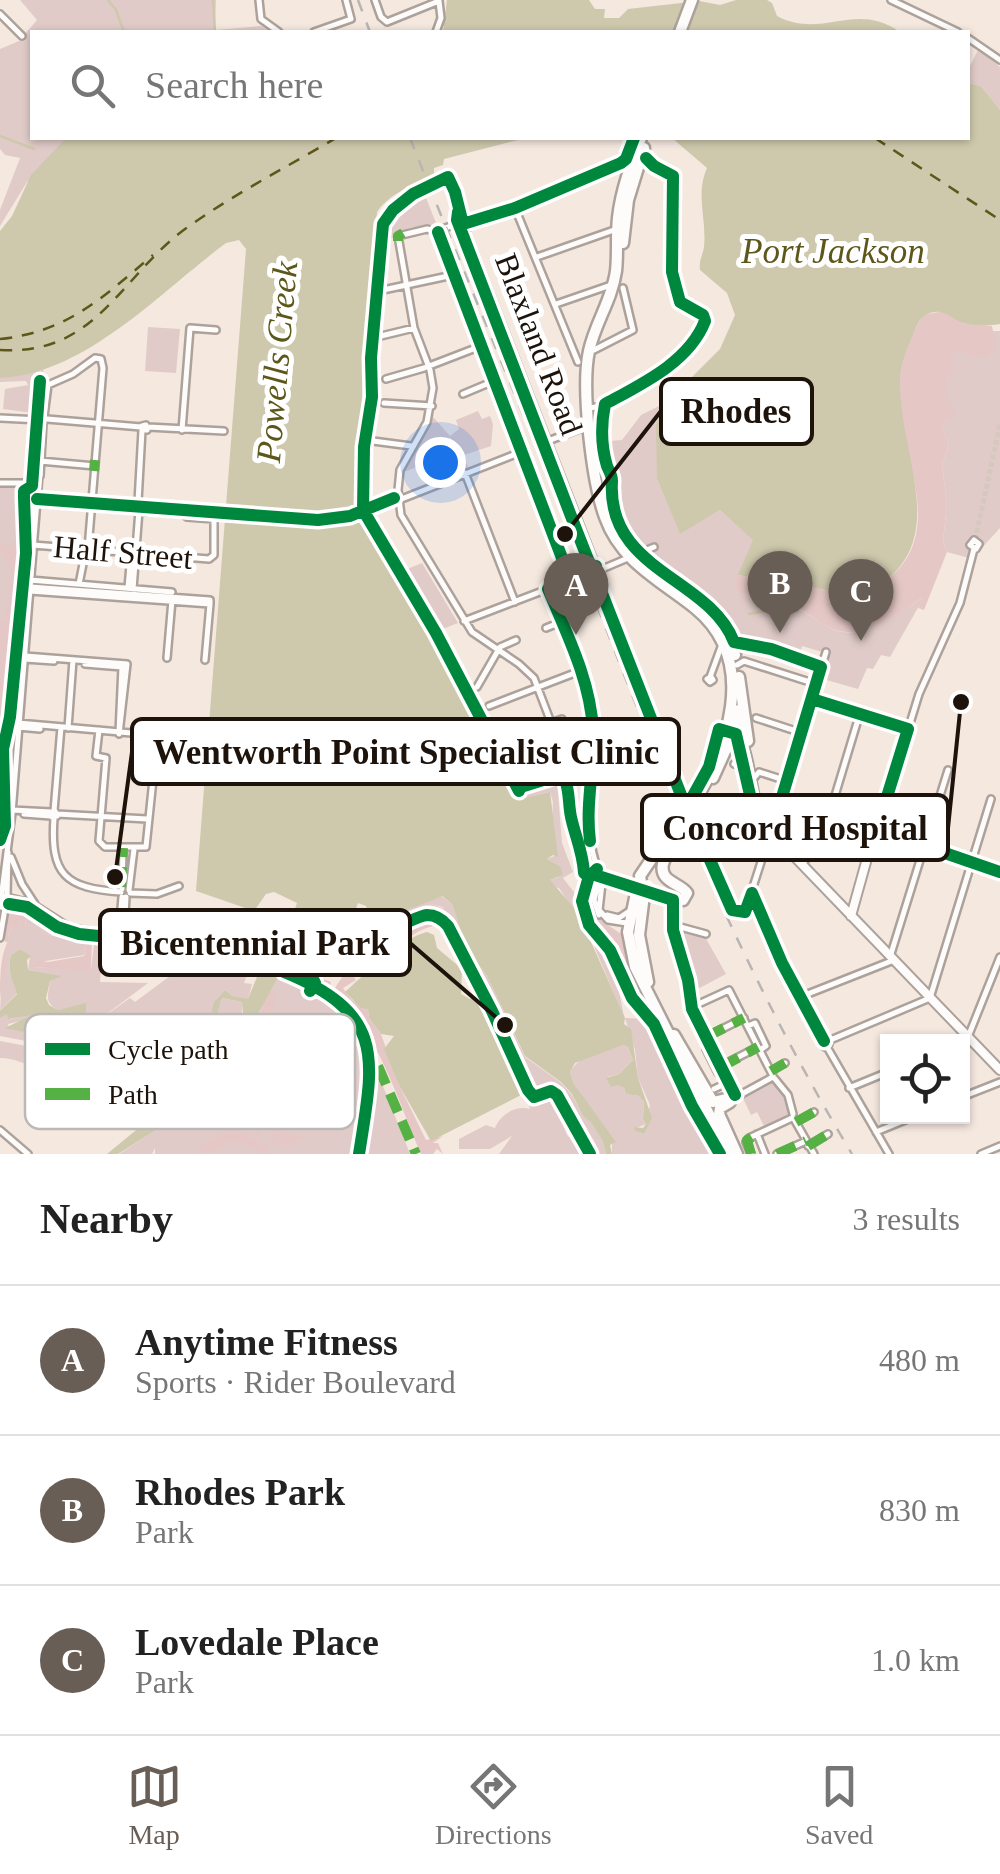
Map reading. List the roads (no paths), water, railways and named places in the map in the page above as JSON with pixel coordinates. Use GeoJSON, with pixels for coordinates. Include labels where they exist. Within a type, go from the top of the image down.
{"type":"FeatureCollection","features":[{"type":"Feature","properties":{"kind":"highway"},"geometry":{"type":"LineString","coordinates":[[685,30],[696,0]]}},
{"type":"Feature","properties":{"kind":"highway"},"geometry":{"type":"LineString","coordinates":[[643,140],[622,190],[619,285],[592,351],[590,425],[601,504],[613,535],[700,613],[729,652],[732,727],[691,811]]}},
{"type":"Feature","properties":{"kind":"highway"},"geometry":{"type":"LineString","coordinates":[[620,228],[642,161],[644,140]]}},
{"type":"Feature","properties":{"kind":"highway"},"geometry":{"type":"LineString","coordinates":[[577,358],[592,351]]}},
{"type":"Feature","properties":{"kind":"highway"},"geometry":{"type":"LineString","coordinates":[[591,408],[608,506],[633,556],[710,612],[729,652],[740,689],[746,744]]}},
{"type":"Feature","properties":{"kind":"highway"},"geometry":{"type":"LineString","coordinates":[[736,1098],[713,1102],[652,992],[626,925],[672,837],[714,777],[729,743],[740,689]]}},
{"type":"Feature","properties":{"kind":"highway"},"geometry":{"type":"LineString","coordinates":[[729,743],[737,738],[746,744]]}},
{"type":"Feature","properties":{"kind":"highway"},"geometry":{"type":"LineString","coordinates":[[662,822],[666,835],[672,837]]}},
{"type":"Feature","properties":{"kind":"highway"},"geometry":{"type":"LineString","coordinates":[[672,837],[664,872],[670,882],[686,890],[683,900],[673,900]]}},
{"type":"Feature","properties":{"kind":"highway"},"geometry":{"type":"LineString","coordinates":[[644,889],[626,925],[635,967],[734,1154]]}},
{"type":"Feature","properties":{"kind":"highway"},"geometry":{"type":"LineString","coordinates":[[644,889],[639,944],[652,992]]}},
{"type":"Feature","properties":{"kind":"highway"},"geometry":{"type":"LineString","coordinates":[[644,889],[644,947],[660,1008]]}},
{"type":"Feature","properties":{"kind":"highway"},"geometry":{"type":"LineString","coordinates":[[674,1034],[734,1154]]}},
{"type":"Feature","properties":{"kind":"highway"},"geometry":{"type":"LineString","coordinates":[[734,1154],[719,1114],[720,1108],[736,1098]]}},
{"type":"Feature","properties":{"kind":"main road"},"geometry":{"type":"LineString","coordinates":[[732,727],[746,744],[758,799],[771,831]]}},
{"type":"Feature","properties":{"kind":"main road"},"geometry":{"type":"LineString","coordinates":[[753,772],[756,820],[803,861],[962,1034]]}},
{"type":"Feature","properties":{"kind":"main road"},"geometry":{"type":"LineString","coordinates":[[851,916],[876,839],[924,845],[1000,872]]}},
{"type":"Feature","properties":{"kind":"main road"},"geometry":{"type":"LineString","coordinates":[[970,1042],[1000,1070]]}},
{"type":"Feature","properties":{"kind":"street"},"geometry":{"type":"LineString","coordinates":[[260,0],[261,19],[276,30]]}},
{"type":"Feature","properties":{"kind":"street"},"geometry":{"type":"LineString","coordinates":[[320,30],[351,19],[346,0]]}},
{"type":"Feature","properties":{"kind":"street"},"geometry":{"type":"LineString","coordinates":[[374,0],[387,22],[439,3],[436,30]]}},
{"type":"Feature","properties":{"kind":"street"},"geometry":{"type":"LineString","coordinates":[[891,0],[954,30]]}},
{"type":"Feature","properties":{"kind":"street"},"geometry":{"type":"LineString","coordinates":[[912,0],[912,8]]}},
{"type":"Feature","properties":{"kind":"street"},"geometry":{"type":"LineString","coordinates":[[1,16],[22,36]]}},
{"type":"Feature","properties":{"kind":"street"},"geometry":{"type":"LineString","coordinates":[[970,39],[1000,60]]}},
{"type":"Feature","properties":{"kind":"street"},"geometry":{"type":"LineString","coordinates":[[591,408],[660,374],[697,337],[705,323],[704,316],[680,302],[672,274],[673,176],[642,161]]}},
{"type":"Feature","properties":{"kind":"street"},"geometry":{"type":"LineString","coordinates":[[589,177],[515,208],[447,226],[438,232],[427,230],[398,236],[414,328],[433,383],[432,406],[424,428],[411,446],[399,475],[398,500],[464,621],[478,638],[525,668],[540,686],[568,767],[591,765]]}},
{"type":"Feature","properties":{"kind":"street","name":"Blaxland Road"},"geometry":{"type":"LineString","coordinates":[[456,192],[463,224],[596,566],[633,556]]}},
{"type":"Feature","properties":{"kind":"street"},"geometry":{"type":"LineString","coordinates":[[515,208],[577,358]]}},
{"type":"Feature","properties":{"kind":"street"},"geometry":{"type":"LineString","coordinates":[[537,256],[620,228]]}},
{"type":"Feature","properties":{"kind":"street"},"geometry":{"type":"LineString","coordinates":[[438,232],[570,579],[464,621]]}},
{"type":"Feature","properties":{"kind":"street"},"geometry":{"type":"LineString","coordinates":[[383,290],[453,275]]}},
{"type":"Feature","properties":{"kind":"street"},"geometry":{"type":"LineString","coordinates":[[556,304],[619,285],[633,330],[592,351]]}},
{"type":"Feature","properties":{"kind":"street"},"geometry":{"type":"LineString","coordinates":[[182,430],[190,328],[216,330]]}},
{"type":"Feature","properties":{"kind":"street"},"geometry":{"type":"LineString","coordinates":[[380,336],[414,328]]}},
{"type":"Feature","properties":{"kind":"street"},"geometry":{"type":"LineString","coordinates":[[386,379],[481,346]]}},
{"type":"Feature","properties":{"kind":"street"},"geometry":{"type":"LineString","coordinates":[[0,938],[48,385],[98,358],[103,368],[92,466],[92,505],[79,590]]}},
{"type":"Feature","properties":{"kind":"street"},"geometry":{"type":"LineString","coordinates":[[463,394],[494,382]]}},
{"type":"Feature","properties":{"kind":"street"},"geometry":{"type":"LineString","coordinates":[[384,403],[432,406]]}},
{"type":"Feature","properties":{"kind":"street"},"geometry":{"type":"LineString","coordinates":[[0,418],[224,432]]}},
{"type":"Feature","properties":{"kind":"street"},"geometry":{"type":"LineString","coordinates":[[548,441],[590,425]]}},
{"type":"Feature","properties":{"kind":"street"},"geometry":{"type":"LineString","coordinates":[[131,593],[144,428]]}},
{"type":"Feature","properties":{"kind":"street"},"geometry":{"type":"LineString","coordinates":[[373,441],[411,446]]}},
{"type":"Feature","properties":{"kind":"street"},"geometry":{"type":"LineString","coordinates":[[398,500],[522,452]]}},
{"type":"Feature","properties":{"kind":"street"},"geometry":{"type":"LineString","coordinates":[[40,461],[92,466]]}},
{"type":"Feature","properties":{"kind":"street"},"geometry":{"type":"LineString","coordinates":[[37,501],[40,474]]}},
{"type":"Feature","properties":{"kind":"street"},"geometry":{"type":"LineString","coordinates":[[465,474],[514,602]]}},
{"type":"Feature","properties":{"kind":"street"},"geometry":{"type":"LineString","coordinates":[[0,483],[37,483]]}},
{"type":"Feature","properties":{"kind":"street"},"geometry":{"type":"LineString","coordinates":[[37,501],[138,508]]}},
{"type":"Feature","properties":{"kind":"street","name":"Half Street"},"geometry":{"type":"LineString","coordinates":[[33,545],[212,558],[216,521],[138,508]]}},
{"type":"Feature","properties":{"kind":"street"},"geometry":{"type":"LineString","coordinates":[[633,556],[654,548]]}},
{"type":"Feature","properties":{"kind":"street"},"geometry":{"type":"LineString","coordinates":[[876,839],[908,729],[928,670],[960,603],[974,549]]}},
{"type":"Feature","properties":{"kind":"street"},"geometry":{"type":"LineString","coordinates":[[30,586],[210,600],[206,660]]}},
{"type":"Feature","properties":{"kind":"street"},"geometry":{"type":"LineString","coordinates":[[30,586],[79,590]]}},
{"type":"Feature","properties":{"kind":"street"},"geometry":{"type":"LineString","coordinates":[[548,589],[580,671],[592,718],[587,806],[590,839],[600,874],[601,908],[609,916],[620,917],[631,909]]}},
{"type":"Feature","properties":{"kind":"street"},"geometry":{"type":"LineString","coordinates":[[168,658],[172,597]]}},
{"type":"Feature","properties":{"kind":"street"},"geometry":{"type":"LineString","coordinates":[[546,628],[561,622]]}},
{"type":"Feature","properties":{"kind":"street"},"geometry":{"type":"LineString","coordinates":[[477,687],[498,650],[516,640]]}},
{"type":"Feature","properties":{"kind":"street"},"geometry":{"type":"LineString","coordinates":[[729,652],[711,677],[718,652],[729,652],[816,684]]}},
{"type":"Feature","properties":{"kind":"street"},"geometry":{"type":"LineString","coordinates":[[713,666],[729,652]]}},
{"type":"Feature","properties":{"kind":"street"},"geometry":{"type":"LineString","coordinates":[[776,817],[826,652]]}},
{"type":"Feature","properties":{"kind":"street"},"geometry":{"type":"LineString","coordinates":[[24,657],[124,665],[119,733]]}},
{"type":"Feature","properties":{"kind":"street"},"geometry":{"type":"LineString","coordinates":[[73,661],[53,851],[66,876],[84,888],[157,894],[179,886]]}},
{"type":"Feature","properties":{"kind":"street"},"geometry":{"type":"LineString","coordinates":[[489,706],[580,671]]}},
{"type":"Feature","properties":{"kind":"street"},"geometry":{"type":"LineString","coordinates":[[812,698],[908,729]]}},
{"type":"Feature","properties":{"kind":"street"},"geometry":{"type":"LineString","coordinates":[[803,861],[821,842],[860,713]]}},
{"type":"Feature","properties":{"kind":"street"},"geometry":{"type":"LineString","coordinates":[[756,718],[802,733]]}},
{"type":"Feature","properties":{"kind":"street"},"geometry":{"type":"LineString","coordinates":[[504,741],[562,719]]}},
{"type":"Feature","properties":{"kind":"street"},"geometry":{"type":"LineString","coordinates":[[18,725],[119,733],[154,738],[144,849],[100,844],[106,758],[96,756],[99,732]]}},
{"type":"Feature","properties":{"kind":"street"},"geometry":{"type":"LineString","coordinates":[[734,764],[787,781]]}},
{"type":"Feature","properties":{"kind":"street"},"geometry":{"type":"LineString","coordinates":[[800,997],[892,958],[948,770]]}},
{"type":"Feature","properties":{"kind":"street"},"geometry":{"type":"LineString","coordinates":[[827,1043],[930,998],[990,799]]}},
{"type":"Feature","properties":{"kind":"street"},"geometry":{"type":"LineString","coordinates":[[710,810],[756,820]]}},
{"type":"Feature","properties":{"kind":"street"},"geometry":{"type":"LineString","coordinates":[[12,811],[147,820]]}},
{"type":"Feature","properties":{"kind":"street"},"geometry":{"type":"LineString","coordinates":[[746,912],[771,831]]}},
{"type":"Feature","properties":{"kind":"street"},"geometry":{"type":"LineString","coordinates":[[122,933],[123,848]]}},
{"type":"Feature","properties":{"kind":"street"},"geometry":{"type":"LineString","coordinates":[[8,849],[22,884],[38,908]]}},
{"type":"Feature","properties":{"kind":"street"},"geometry":{"type":"LineString","coordinates":[[125,893],[134,849]]}},
{"type":"Feature","properties":{"kind":"street"},"geometry":{"type":"LineString","coordinates":[[600,874],[673,900],[673,925],[692,1007],[718,1073],[759,1048]]}},
{"type":"Feature","properties":{"kind":"street"},"geometry":{"type":"LineString","coordinates":[[600,874],[595,909],[604,920],[626,925]]}},
{"type":"Feature","properties":{"kind":"street"},"geometry":{"type":"LineString","coordinates":[[601,891],[614,884],[644,889]]}},
{"type":"Feature","properties":{"kind":"street"},"geometry":{"type":"LineString","coordinates":[[601,891],[598,906],[605,917],[626,925]]}},
{"type":"Feature","properties":{"kind":"street"},"geometry":{"type":"LineString","coordinates":[[752,893],[782,963],[889,1154]]}},
{"type":"Feature","properties":{"kind":"street"},"geometry":{"type":"LineString","coordinates":[[0,908],[4,896]]}},
{"type":"Feature","properties":{"kind":"street"},"geometry":{"type":"LineString","coordinates":[[4,896],[38,908],[70,928],[176,941],[242,956],[314,985],[350,1014]]}},
{"type":"Feature","properties":{"kind":"street"},"geometry":{"type":"LineString","coordinates":[[673,925],[706,934]]}},
{"type":"Feature","properties":{"kind":"street"},"geometry":{"type":"LineString","coordinates":[[969,1034],[997,976],[1000,957]]}},
{"type":"Feature","properties":{"kind":"street"},"geometry":{"type":"LineString","coordinates":[[692,1007],[729,990],[732,982]]}},
{"type":"Feature","properties":{"kind":"street"},"geometry":{"type":"LineString","coordinates":[[729,990],[773,1076],[788,1095],[794,1118],[814,1154]]}},
{"type":"Feature","properties":{"kind":"street"},"geometry":{"type":"LineString","coordinates":[[706,1037],[744,1018]]}},
{"type":"Feature","properties":{"kind":"street"},"geometry":{"type":"LineString","coordinates":[[355,1021],[366,1040],[371,1063],[359,1154]]}},
{"type":"Feature","properties":{"kind":"street"},"geometry":{"type":"LineString","coordinates":[[722,1068],[736,1098],[773,1076],[785,1063]]}},
{"type":"Feature","properties":{"kind":"street"},"geometry":{"type":"LineString","coordinates":[[849,1088],[880,1075]]}},
{"type":"Feature","properties":{"kind":"street"},"geometry":{"type":"LineString","coordinates":[[714,1090],[728,1082]]}},
{"type":"Feature","properties":{"kind":"street"},"geometry":{"type":"LineString","coordinates":[[970,1094],[1000,1082]]}},
{"type":"Feature","properties":{"kind":"street"},"geometry":{"type":"LineString","coordinates":[[750,1154],[747,1140],[814,1112]]}},
{"type":"Feature","properties":{"kind":"street"},"geometry":{"type":"LineString","coordinates":[[876,1132],[895,1124]]}},
{"type":"Feature","properties":{"kind":"street"},"geometry":{"type":"LineString","coordinates":[[0,1130],[28,1154]]}},
{"type":"Feature","properties":{"kind":"street"},"geometry":{"type":"LineString","coordinates":[[758,1134],[765,1154]]}},
{"type":"Feature","properties":{"kind":"street"},"geometry":{"type":"LineString","coordinates":[[777,1154],[828,1134]]}},
{"type":"Feature","properties":{"kind":"street"},"geometry":{"type":"LineString","coordinates":[[980,1154],[1000,1146]]}},
{"type":"Feature","properties":{"kind":"water"},"geometry":{"type":"Polygon","coordinates":[[[447,0],[589,0],[595,9],[605,9],[604,18],[619,18],[628,9],[699,1],[720,5],[736,0],[767,0],[777,16],[794,22],[868,19],[896,30],[443,30],[447,0]]]}},
{"type":"Feature","properties":{"kind":"water","name":"Port Jackson"},"geometry":{"type":"Polygon","coordinates":[[[970,83],[981,86],[1000,110],[1000,324],[966,324],[942,312],[933,312],[917,325],[900,377],[917,502],[916,529],[908,554],[891,577],[861,596],[738,575],[753,540],[720,510],[680,534],[657,479],[656,426],[667,402],[720,349],[735,315],[727,293],[700,270],[704,247],[702,188],[707,168],[674,140],[970,140],[970,83]]]}},
{"type":"Feature","properties":{"kind":"water","name":"Powells Creek"},"geometry":{"type":"Polygon","coordinates":[[[64,140],[518,140],[444,159],[443,165],[434,168],[434,178],[395,195],[377,212],[356,475],[358,505],[435,636],[520,796],[550,792],[558,857],[547,859],[560,866],[563,875],[550,880],[578,913],[625,1018],[624,1024],[631,1029],[638,1078],[652,1118],[644,1134],[634,1130],[646,1124],[644,1102],[639,1096],[626,1094],[618,1085],[611,1087],[606,1078],[619,1074],[633,1060],[628,1047],[623,1045],[575,1063],[570,1072],[574,1084],[616,1142],[610,1145],[612,1154],[606,1154],[602,1140],[572,1094],[525,1056],[487,976],[466,947],[452,904],[442,896],[363,931],[369,918],[366,906],[358,903],[344,942],[314,957],[308,941],[292,940],[258,1014],[243,1014],[242,1002],[222,998],[216,1011],[212,1011],[225,990],[232,996],[248,999],[280,920],[291,920],[297,903],[274,892],[266,894],[254,911],[196,891],[246,249],[239,240],[226,243],[120,327],[62,362],[32,373],[0,378],[0,231],[12,216],[31,175],[64,140]]]}},
{"type":"Feature","properties":{"kind":"water"},"geometry":{"type":"Polygon","coordinates":[[[427,932],[434,935],[437,948],[462,969],[461,994],[470,999],[475,997],[497,1034],[523,1094],[431,1141],[400,1087],[384,1049],[394,1036],[381,1034],[369,1018],[368,1009],[361,1008],[345,992],[395,949],[427,932]]]}},
{"type":"Feature","properties":{"kind":"water"},"geometry":{"type":"Polygon","coordinates":[[[20,949],[31,956],[27,960],[28,970],[62,976],[50,981],[46,998],[49,1005],[58,1010],[86,1003],[86,1014],[25,1014],[8,1019],[7,1014],[0,1018],[0,1011],[17,994],[11,975],[11,955],[20,949]]]}},
{"type":"Feature","properties":{"kind":"water"},"geometry":{"type":"Polygon","coordinates":[[[25,1018],[25,1032],[5,1028],[25,1018]]]}},
{"type":"Feature","properties":{"kind":"water"},"geometry":{"type":"Polygon","coordinates":[[[137,1129],[157,1129],[118,1154],[107,1154],[137,1129]]]}},
{"type":"Feature","properties":{"kind":"waterway"},"geometry":{"type":"LineString","coordinates":[[108,0],[123,30]]}},
{"type":"Feature","properties":{"kind":"waterway"},"geometry":{"type":"LineString","coordinates":[[213,0],[215,30]]}},
{"type":"Feature","properties":{"kind":"waterway"},"geometry":{"type":"LineString","coordinates":[[0,136],[34,149]]}},
{"type":"Feature","properties":{"kind":"waterway"},"geometry":{"type":"LineString","coordinates":[[749,614],[765,611],[768,604]]}},
{"type":"Feature","properties":{"kind":"waterway"},"geometry":{"type":"LineString","coordinates":[[214,1014],[217,1003]]}},
{"type":"Feature","properties":{"kind":"tunnel"},"geometry":{"type":"LineString","coordinates":[[975,540],[1000,425]]}},
{"type":"Feature","properties":{"kind":"railway"},"geometry":{"type":"LineString","coordinates":[[358,0],[369,30]]}},
{"type":"Feature","properties":{"kind":"railway"},"geometry":{"type":"LineString","coordinates":[[411,140],[686,824],[762,991],[852,1154]]}},
{"type":"Feature","properties":{"kind":"place","name":"Rhodes"},"geometry":{"type":"Point","coordinates":[565,534]}},
{"type":"Feature","properties":{"kind":"place","name":"Rhodes Park"},"geometry":{"type":"Point","coordinates":[780,633]}},
{"type":"Feature","properties":{"kind":"place","name":"Anytime Fitness"},"geometry":{"type":"Point","coordinates":[576,635]}},
{"type":"Feature","properties":{"kind":"place","name":"Lovedale Place"},"geometry":{"type":"Point","coordinates":[861,641]}},
{"type":"Feature","properties":{"kind":"place","name":"Concord Hospital"},"geometry":{"type":"Point","coordinates":[961,702]}},
{"type":"Feature","properties":{"kind":"place","name":"Wentworth Point Specialist Clinic"},"geometry":{"type":"Point","coordinates":[115,877]}},
{"type":"Feature","properties":{"kind":"place","name":"Bicentennial Park"},"geometry":{"type":"Point","coordinates":[505,1025]}}]}
